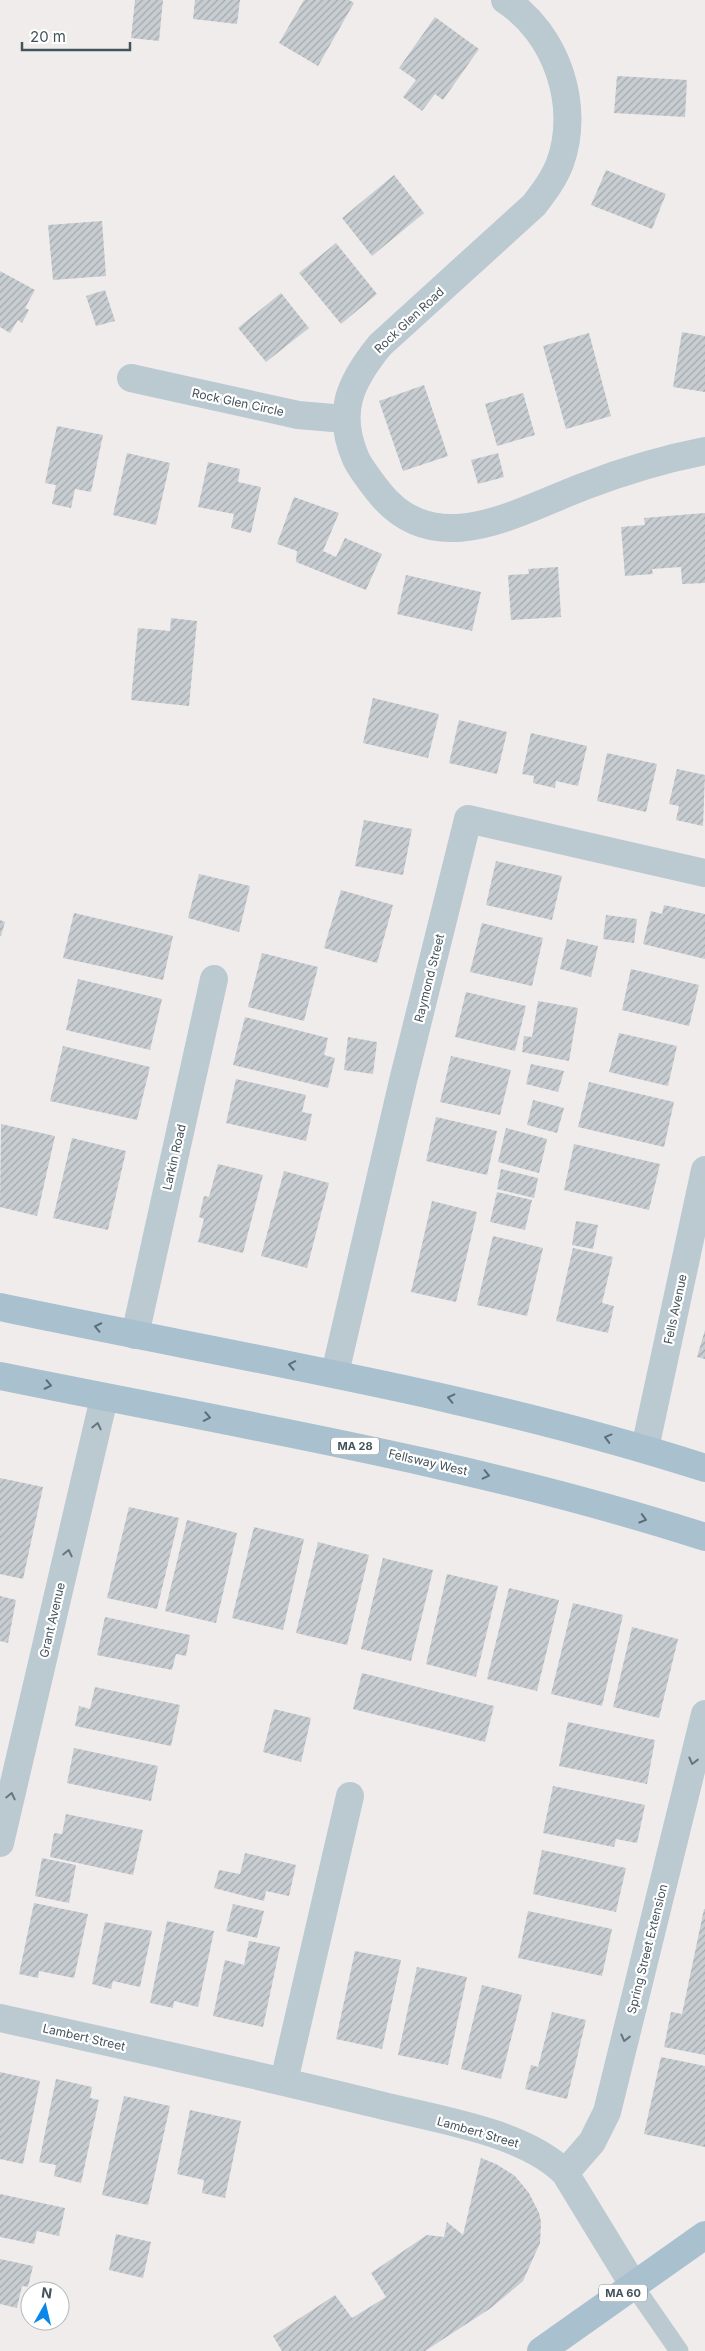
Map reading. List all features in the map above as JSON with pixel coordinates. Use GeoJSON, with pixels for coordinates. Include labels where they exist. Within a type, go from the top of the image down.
{"type":"FeatureCollection","features":[{"type":"Feature","properties":{"kind":"main road"},"geometry":{"type":"LineString","coordinates":[[0,1307],[335,1373],[489,1407],[645,1448],[705,1468]]}},
{"type":"Feature","properties":{"kind":"main road","name":"Fellsway West"},"geometry":{"type":"LineString","coordinates":[[0,1376],[426,1461],[507,1480],[705,1537]]}},
{"type":"Feature","properties":{"kind":"main road","name":"MA 60"},"geometry":{"type":"LineString","coordinates":[[541,2351],[705,2235]]}},
{"type":"Feature","properties":{"kind":"street","name":"Rock Glen Road"},"geometry":{"type":"LineString","coordinates":[[505,0],[519,9],[541,33],[556,63],[566,105],[566,134],[560,162],[550,185],[534,205],[380,345],[366,363],[355,380],[345,419],[351,446],[361,469],[384,499],[408,518],[442,528],[469,527],[496,522],[528,512],[584,487],[640,467],[705,451]]}},
{"type":"Feature","properties":{"kind":"street","name":"Rock Glen Circle"},"geometry":{"type":"LineString","coordinates":[[131,378],[298,415],[345,419]]}},
{"type":"Feature","properties":{"kind":"street","name":"Raymond Street"},"geometry":{"type":"LineString","coordinates":[[335,1373],[468,819],[705,873]]}},
{"type":"Feature","properties":{"kind":"street","name":"Larkin Road"},"geometry":{"type":"LineString","coordinates":[[135,1335],[214,979]]}},
{"type":"Feature","properties":{"kind":"street","name":"Fells Avenue"},"geometry":{"type":"LineString","coordinates":[[645,1448],[705,1170]]}},
{"type":"Feature","properties":{"kind":"street","name":"Grant Avenue"},"geometry":{"type":"LineString","coordinates":[[0,1844],[104,1398]]}},
{"type":"Feature","properties":{"kind":"street","name":"Spring Street Extension"},"geometry":{"type":"LineString","coordinates":[[565,2173],[592,2142],[607,2112],[705,1714]]}},
{"type":"Feature","properties":{"kind":"street"},"geometry":{"type":"LineString","coordinates":[[284,2082],[350,1796]]}},
{"type":"Feature","properties":{"kind":"street","name":"Lambert Street"},"geometry":{"type":"LineString","coordinates":[[0,2018],[284,2082],[497,2135],[537,2151],[552,2160],[565,2173],[634,2286]]}},
{"type":"Feature","properties":{"kind":"lane"},"geometry":{"type":"LineString","coordinates":[[634,2286],[679,2351]]}},
{"type":"Feature","properties":{"kind":"building"},"geometry":{"type":"Polygon","coordinates":[[[135,0],[163,0],[159,41],[131,38],[135,0]]]}},
{"type":"Feature","properties":{"kind":"building"},"geometry":{"type":"Polygon","coordinates":[[[195,0],[240,0],[237,24],[193,19],[195,0]]]}},
{"type":"Feature","properties":{"kind":"building"},"geometry":{"type":"Polygon","coordinates":[[[304,0],[349,0],[354,3],[318,66],[279,43],[304,0]]]}},
{"type":"Feature","properties":{"kind":"building"},"geometry":{"type":"Polygon","coordinates":[[[435,17],[479,49],[443,100],[435,94],[422,111],[403,97],[416,80],[399,68],[435,17]]]}},
{"type":"Feature","properties":{"kind":"building"},"geometry":{"type":"Polygon","coordinates":[[[617,76],[687,80],[685,117],[614,113],[617,76]]]}},
{"type":"Feature","properties":{"kind":"building"},"geometry":{"type":"Polygon","coordinates":[[[606,170],[666,194],[652,229],[591,205],[606,170]]]}},
{"type":"Feature","properties":{"kind":"building"},"geometry":{"type":"Polygon","coordinates":[[[394,175],[424,213],[372,256],[342,218],[394,175]]]}},
{"type":"Feature","properties":{"kind":"building"},"geometry":{"type":"Polygon","coordinates":[[[102,221],[106,276],[53,280],[48,225],[102,221]]]}},
{"type":"Feature","properties":{"kind":"building"},"geometry":{"type":"Polygon","coordinates":[[[336,243],[377,294],[341,324],[299,273],[336,243]]]}},
{"type":"Feature","properties":{"kind":"building"},"geometry":{"type":"Polygon","coordinates":[[[0,271],[35,290],[25,308],[29,310],[22,323],[18,320],[10,333],[0,327],[0,271]]]}},
{"type":"Feature","properties":{"kind":"building"},"geometry":{"type":"Polygon","coordinates":[[[105,290],[115,321],[96,326],[86,296],[105,290]]]}},
{"type":"Feature","properties":{"kind":"building"},"geometry":{"type":"Polygon","coordinates":[[[281,293],[309,328],[266,362],[238,328],[281,293]]]}},
{"type":"Feature","properties":{"kind":"building"},"geometry":{"type":"Polygon","coordinates":[[[682,332],[705,336],[705,392],[673,387],[682,332]]]}},
{"type":"Feature","properties":{"kind":"building"},"geometry":{"type":"Polygon","coordinates":[[[589,333],[611,416],[566,429],[543,346],[589,333]]]}},
{"type":"Feature","properties":{"kind":"building"},"geometry":{"type":"Polygon","coordinates":[[[424,385],[448,456],[403,471],[379,401],[424,385]]]}},
{"type":"Feature","properties":{"kind":"building"},"geometry":{"type":"Polygon","coordinates":[[[523,393],[535,435],[497,446],[485,404],[523,393]]]}},
{"type":"Feature","properties":{"kind":"building"},"geometry":{"type":"Polygon","coordinates":[[[57,426],[103,435],[91,492],[75,489],[71,508],[52,504],[56,485],[45,483],[57,426]]]}},
{"type":"Feature","properties":{"kind":"building"},"geometry":{"type":"Polygon","coordinates":[[[127,453],[170,463],[156,525],[113,515],[127,453]]]}},
{"type":"Feature","properties":{"kind":"building"},"geometry":{"type":"Polygon","coordinates":[[[498,453],[504,477],[478,484],[471,460],[498,453]]]}},
{"type":"Feature","properties":{"kind":"building"},"geometry":{"type":"Polygon","coordinates":[[[208,462],[240,469],[238,482],[261,487],[251,533],[231,528],[234,514],[198,507],[208,462]]]}},
{"type":"Feature","properties":{"kind":"building"},"geometry":{"type":"Polygon","coordinates":[[[294,497],[339,513],[323,551],[336,557],[345,538],[382,554],[366,590],[296,562],[297,551],[277,544],[294,497]]]}},
{"type":"Feature","properties":{"kind":"building"},"geometry":{"type":"Polygon","coordinates":[[[705,513],[705,583],[682,584],[681,567],[652,569],[653,574],[625,576],[621,527],[645,525],[644,518],[705,513]]]}},
{"type":"Feature","properties":{"kind":"building"},"geometry":{"type":"Polygon","coordinates":[[[558,567],[561,617],[511,620],[508,575],[529,574],[528,569],[558,567]]]}},
{"type":"Feature","properties":{"kind":"building"},"geometry":{"type":"Polygon","coordinates":[[[406,575],[481,592],[472,631],[397,614],[406,575]]]}},
{"type":"Feature","properties":{"kind":"building"},"geometry":{"type":"Polygon","coordinates":[[[171,618],[197,621],[189,706],[131,700],[138,628],[170,631],[171,618]]]}},
{"type":"Feature","properties":{"kind":"building"},"geometry":{"type":"Polygon","coordinates":[[[373,698],[439,714],[428,758],[363,743],[373,698]]]}},
{"type":"Feature","properties":{"kind":"building"},"geometry":{"type":"Polygon","coordinates":[[[459,720],[507,732],[497,774],[449,763],[459,720]]]}},
{"type":"Feature","properties":{"kind":"building"},"geometry":{"type":"Polygon","coordinates":[[[531,733],[587,746],[578,786],[556,781],[555,788],[533,783],[534,776],[522,774],[531,733]]]}},
{"type":"Feature","properties":{"kind":"building"},"geometry":{"type":"Polygon","coordinates":[[[607,753],[657,764],[646,812],[597,801],[607,753]]]}},
{"type":"Feature","properties":{"kind":"building"},"geometry":{"type":"Polygon","coordinates":[[[677,769],[705,775],[703,826],[676,820],[679,806],[669,804],[677,769]]]}},
{"type":"Feature","properties":{"kind":"building"},"geometry":{"type":"Polygon","coordinates":[[[364,820],[412,829],[403,875],[355,866],[364,820]]]}},
{"type":"Feature","properties":{"kind":"building"},"geometry":{"type":"Polygon","coordinates":[[[496,861],[562,876],[552,920],[486,905],[496,861]]]}},
{"type":"Feature","properties":{"kind":"building"},"geometry":{"type":"Polygon","coordinates":[[[199,874],[250,886],[239,932],[188,918],[199,874]]]}},
{"type":"Feature","properties":{"kind":"building"},"geometry":{"type":"Polygon","coordinates":[[[341,890],[393,905],[377,963],[324,948],[341,890]]]}},
{"type":"Feature","properties":{"kind":"building"},"geometry":{"type":"Polygon","coordinates":[[[664,905],[705,914],[705,959],[643,944],[651,911],[662,914],[664,905]]]}},
{"type":"Feature","properties":{"kind":"building"},"geometry":{"type":"Polygon","coordinates":[[[74,913],[173,936],[163,980],[63,958],[74,913]]]}},
{"type":"Feature","properties":{"kind":"building"},"geometry":{"type":"Polygon","coordinates":[[[606,915],[637,919],[634,943],[603,939],[606,915]]]}},
{"type":"Feature","properties":{"kind":"building"},"geometry":{"type":"Polygon","coordinates":[[[0,920],[5,922],[1,936],[0,936],[0,920]]]}},
{"type":"Feature","properties":{"kind":"building"},"geometry":{"type":"Polygon","coordinates":[[[482,923],[543,938],[532,986],[470,972],[482,923]]]}},
{"type":"Feature","properties":{"kind":"building"},"geometry":{"type":"Polygon","coordinates":[[[567,939],[598,946],[591,977],[560,969],[567,939]]]}},
{"type":"Feature","properties":{"kind":"building"},"geometry":{"type":"Polygon","coordinates":[[[262,953],[318,967],[304,1021],[248,1007],[262,953]]]}},
{"type":"Feature","properties":{"kind":"building"},"geometry":{"type":"Polygon","coordinates":[[[631,969],[699,985],[689,1026],[622,1010],[631,969]]]}},
{"type":"Feature","properties":{"kind":"building"},"geometry":{"type":"Polygon","coordinates":[[[78,979],[162,999],[150,1050],[66,1030],[78,979]]]}},
{"type":"Feature","properties":{"kind":"building"},"geometry":{"type":"Polygon","coordinates":[[[466,992],[526,1006],[515,1051],[455,1037],[466,992]]]}},
{"type":"Feature","properties":{"kind":"building"},"geometry":{"type":"Polygon","coordinates":[[[538,1001],[578,1008],[569,1061],[522,1052],[524,1036],[532,1037],[538,1001]]]}},
{"type":"Feature","properties":{"kind":"building"},"geometry":{"type":"Polygon","coordinates":[[[245,1017],[328,1038],[324,1055],[335,1058],[328,1088],[233,1065],[245,1017]]]}},
{"type":"Feature","properties":{"kind":"building"},"geometry":{"type":"Polygon","coordinates":[[[619,1033],[677,1046],[668,1086],[609,1072],[619,1033]]]}},
{"type":"Feature","properties":{"kind":"building"},"geometry":{"type":"Polygon","coordinates":[[[348,1037],[377,1042],[373,1074],[344,1070],[348,1037]]]}},
{"type":"Feature","properties":{"kind":"building"},"geometry":{"type":"Polygon","coordinates":[[[63,1046],[150,1067],[137,1120],[50,1101],[63,1046]]]}},
{"type":"Feature","properties":{"kind":"building"},"geometry":{"type":"Polygon","coordinates":[[[451,1056],[511,1070],[500,1115],[440,1102],[451,1056]]]}},
{"type":"Feature","properties":{"kind":"building"},"geometry":{"type":"Polygon","coordinates":[[[531,1064],[564,1071],[558,1092],[526,1084],[531,1064]]]}},
{"type":"Feature","properties":{"kind":"building"},"geometry":{"type":"Polygon","coordinates":[[[236,1079],[306,1095],[302,1112],[312,1114],[306,1141],[226,1123],[236,1079]]]}},
{"type":"Feature","properties":{"kind":"building"},"geometry":{"type":"Polygon","coordinates":[[[589,1082],[674,1102],[664,1147],[578,1127],[589,1082]]]}},
{"type":"Feature","properties":{"kind":"building"},"geometry":{"type":"Polygon","coordinates":[[[533,1100],[564,1108],[557,1133],[527,1125],[533,1100]]]}},
{"type":"Feature","properties":{"kind":"building"},"geometry":{"type":"Polygon","coordinates":[[[436,1117],[497,1131],[487,1175],[426,1161],[436,1117]]]}},
{"type":"Feature","properties":{"kind":"building"},"geometry":{"type":"Polygon","coordinates":[[[1,1124],[55,1136],[37,1216],[0,1207],[1,1124]]]}},
{"type":"Feature","properties":{"kind":"building"},"geometry":{"type":"Polygon","coordinates":[[[506,1128],[547,1139],[539,1173],[498,1162],[506,1128]]]}},
{"type":"Feature","properties":{"kind":"building"},"geometry":{"type":"Polygon","coordinates":[[[72,1138],[126,1151],[108,1230],[53,1218],[72,1138]]]}},
{"type":"Feature","properties":{"kind":"building"},"geometry":{"type":"Polygon","coordinates":[[[574,1144],[660,1164],[649,1210],[564,1190],[574,1144]]]}},
{"type":"Feature","properties":{"kind":"building"},"geometry":{"type":"Polygon","coordinates":[[[218,1164],[263,1175],[243,1253],[198,1242],[204,1219],[199,1217],[204,1196],[209,1197],[218,1164]]]}},
{"type":"Feature","properties":{"kind":"building"},"geometry":{"type":"Polygon","coordinates":[[[501,1169],[538,1178],[534,1198],[497,1189],[501,1169]]]}},
{"type":"Feature","properties":{"kind":"building"},"geometry":{"type":"Polygon","coordinates":[[[284,1171],[329,1183],[307,1268],[261,1256],[284,1171]]]}},
{"type":"Feature","properties":{"kind":"building"},"geometry":{"type":"Polygon","coordinates":[[[497,1192],[532,1200],[525,1230],[490,1222],[497,1192]]]}},
{"type":"Feature","properties":{"kind":"building"},"geometry":{"type":"Polygon","coordinates":[[[432,1201],[477,1212],[456,1302],[411,1292],[432,1201]]]}},
{"type":"Feature","properties":{"kind":"building"},"geometry":{"type":"Polygon","coordinates":[[[576,1221],[598,1225],[593,1249],[572,1245],[576,1221]]]}},
{"type":"Feature","properties":{"kind":"building"},"geometry":{"type":"Polygon","coordinates":[[[493,1236],[543,1248],[527,1316],[477,1305],[493,1236]]]}},
{"type":"Feature","properties":{"kind":"building"},"geometry":{"type":"Polygon","coordinates":[[[573,1248],[613,1257],[602,1303],[614,1306],[608,1333],[556,1321],[573,1248]]]}},
{"type":"Feature","properties":{"kind":"building"},"geometry":{"type":"Polygon","coordinates":[[[705,1330],[705,1359],[697,1357],[705,1330]]]}},
{"type":"Feature","properties":{"kind":"building"},"geometry":{"type":"Polygon","coordinates":[[[0,1478],[43,1487],[23,1579],[0,1574],[0,1478]]]}},
{"type":"Feature","properties":{"kind":"building"},"geometry":{"type":"Polygon","coordinates":[[[129,1507],[179,1518],[157,1609],[107,1598],[129,1507]]]}},
{"type":"Feature","properties":{"kind":"building"},"geometry":{"type":"Polygon","coordinates":[[[187,1520],[237,1533],[216,1623],[165,1611],[187,1520]]]}},
{"type":"Feature","properties":{"kind":"building"},"geometry":{"type":"Polygon","coordinates":[[[254,1527],[304,1539],[283,1630],[232,1618],[254,1527]]]}},
{"type":"Feature","properties":{"kind":"building"},"geometry":{"type":"Polygon","coordinates":[[[318,1542],[369,1555],[347,1645],[296,1633],[318,1542]]]}},
{"type":"Feature","properties":{"kind":"building"},"geometry":{"type":"Polygon","coordinates":[[[383,1558],[433,1570],[411,1661],[361,1649],[383,1558]]]}},
{"type":"Feature","properties":{"kind":"building"},"geometry":{"type":"Polygon","coordinates":[[[447,1574],[498,1586],[476,1677],[426,1664],[447,1574]]]}},
{"type":"Feature","properties":{"kind":"building"},"geometry":{"type":"Polygon","coordinates":[[[509,1588],[559,1600],[537,1691],[487,1679],[509,1588]]]}},
{"type":"Feature","properties":{"kind":"building"},"geometry":{"type":"Polygon","coordinates":[[[0,1596],[16,1600],[8,1643],[0,1641],[0,1596]]]}},
{"type":"Feature","properties":{"kind":"building"},"geometry":{"type":"Polygon","coordinates":[[[573,1603],[623,1615],[602,1706],[551,1694],[573,1603]]]}},
{"type":"Feature","properties":{"kind":"building"},"geometry":{"type":"Polygon","coordinates":[[[105,1617],[190,1635],[186,1656],[176,1654],[172,1670],[97,1655],[105,1617]]]}},
{"type":"Feature","properties":{"kind":"building"},"geometry":{"type":"Polygon","coordinates":[[[632,1627],[678,1639],[659,1718],[613,1707],[632,1627]]]}},
{"type":"Feature","properties":{"kind":"building"},"geometry":{"type":"Polygon","coordinates":[[[362,1673],[494,1706],[485,1742],[353,1709],[362,1673]]]}},
{"type":"Feature","properties":{"kind":"building"},"geometry":{"type":"Polygon","coordinates":[[[95,1687],[180,1705],[171,1746],[75,1726],[79,1706],[90,1709],[95,1687]]]}},
{"type":"Feature","properties":{"kind":"building"},"geometry":{"type":"Polygon","coordinates":[[[274,1709],[311,1718],[301,1762],[263,1752],[274,1709]]]}},
{"type":"Feature","properties":{"kind":"building"},"geometry":{"type":"Polygon","coordinates":[[[568,1722],[655,1740],[647,1784],[559,1766],[568,1722]]]}},
{"type":"Feature","properties":{"kind":"building"},"geometry":{"type":"Polygon","coordinates":[[[74,1748],[158,1766],[151,1801],[67,1783],[74,1748]]]}},
{"type":"Feature","properties":{"kind":"building"},"geometry":{"type":"Polygon","coordinates":[[[553,1786],[645,1805],[637,1843],[616,1839],[614,1847],[543,1833],[553,1786]]]}},
{"type":"Feature","properties":{"kind":"building"},"geometry":{"type":"Polygon","coordinates":[[[66,1814],[143,1830],[133,1875],[50,1857],[54,1833],[62,1834],[66,1814]]]}},
{"type":"Feature","properties":{"kind":"building"},"geometry":{"type":"Polygon","coordinates":[[[542,1850],[626,1868],[616,1912],[533,1894],[542,1850]]]}},
{"type":"Feature","properties":{"kind":"building"},"geometry":{"type":"Polygon","coordinates":[[[245,1853],[296,1865],[289,1896],[266,1891],[264,1901],[214,1888],[219,1870],[240,1874],[245,1853]]]}},
{"type":"Feature","properties":{"kind":"building"},"geometry":{"type":"Polygon","coordinates":[[[42,1858],[76,1865],[69,1903],[35,1896],[42,1858]]]}},
{"type":"Feature","properties":{"kind":"building"},"geometry":{"type":"Polygon","coordinates":[[[34,1903],[88,1914],[74,1978],[39,1971],[38,1978],[19,1974],[34,1903]]]}},
{"type":"Feature","properties":{"kind":"building"},"geometry":{"type":"Polygon","coordinates":[[[233,1904],[264,1911],[257,1938],[226,1931],[233,1904]]]}},
{"type":"Feature","properties":{"kind":"building"},"geometry":{"type":"Polygon","coordinates":[[[704,1909],[705,2055],[664,2047],[671,2012],[682,2014],[704,1909]]]}},
{"type":"Feature","properties":{"kind":"building"},"geometry":{"type":"Polygon","coordinates":[[[528,1911],[612,1929],[602,1976],[518,1958],[528,1911]]]}},
{"type":"Feature","properties":{"kind":"building"},"geometry":{"type":"Polygon","coordinates":[[[167,1921],[214,1931],[198,2007],[174,2001],[173,2008],[150,2003],[167,1921]]]}},
{"type":"Feature","properties":{"kind":"building"},"geometry":{"type":"Polygon","coordinates":[[[105,1922],[152,1931],[140,1987],[113,1981],[111,1989],[92,1984],[105,1922]]]}},
{"type":"Feature","properties":{"kind":"building"},"geometry":{"type":"Polygon","coordinates":[[[249,1941],[280,1947],[263,2027],[213,2016],[225,1960],[244,1965],[249,1941]]]}},
{"type":"Feature","properties":{"kind":"building"},"geometry":{"type":"Polygon","coordinates":[[[355,1951],[401,1960],[382,2049],[336,2039],[355,1951]]]}},
{"type":"Feature","properties":{"kind":"building"},"geometry":{"type":"Polygon","coordinates":[[[417,1967],[467,1977],[448,2065],[398,2055],[417,1967]]]}},
{"type":"Feature","properties":{"kind":"building"},"geometry":{"type":"Polygon","coordinates":[[[482,1985],[522,1995],[501,2079],[461,2069],[482,1985]]]}},
{"type":"Feature","properties":{"kind":"building"},"geometry":{"type":"Polygon","coordinates":[[[552,2012],[586,2020],[567,2099],[525,2089],[531,2065],[538,2067],[552,2012]]]}},
{"type":"Feature","properties":{"kind":"building"},"geometry":{"type":"Polygon","coordinates":[[[661,2057],[705,2066],[705,2147],[644,2134],[661,2057]]]}},
{"type":"Feature","properties":{"kind":"building"},"geometry":{"type":"Polygon","coordinates":[[[0,2072],[40,2081],[23,2164],[0,2159],[0,2072]]]}},
{"type":"Feature","properties":{"kind":"building"},"geometry":{"type":"Polygon","coordinates":[[[56,2079],[92,2087],[90,2098],[99,2100],[81,2183],[54,2176],[56,2165],[39,2162],[56,2079]]]}},
{"type":"Feature","properties":{"kind":"building"},"geometry":{"type":"Polygon","coordinates":[[[124,2096],[170,2106],[148,2205],[102,2195],[124,2096]]]}},
{"type":"Feature","properties":{"kind":"building"},"geometry":{"type":"Polygon","coordinates":[[[190,2110],[241,2121],[225,2198],[202,2193],[204,2180],[177,2174],[190,2110]]]}},
{"type":"Feature","properties":{"kind":"building"},"geometry":{"type":"Polygon","coordinates":[[[481,2158],[496,2164],[515,2176],[529,2193],[539,2213],[541,2222],[540,2243],[523,2281],[491,2308],[425,2351],[282,2351],[273,2336],[335,2295],[352,2318],[386,2297],[371,2273],[427,2235],[444,2237],[447,2222],[463,2235],[481,2158]]]}},
{"type":"Feature","properties":{"kind":"building"},"geometry":{"type":"Polygon","coordinates":[[[0,2194],[65,2208],[59,2236],[37,2231],[34,2244],[0,2237],[0,2194]]]}},
{"type":"Feature","properties":{"kind":"building"},"geometry":{"type":"Polygon","coordinates":[[[116,2234],[151,2242],[143,2278],[109,2270],[116,2234]]]}},
{"type":"Feature","properties":{"kind":"building"},"geometry":{"type":"Polygon","coordinates":[[[0,2259],[33,2266],[29,2281],[20,2281],[20,2295],[17,2308],[0,2304],[0,2259]]]}}]}
